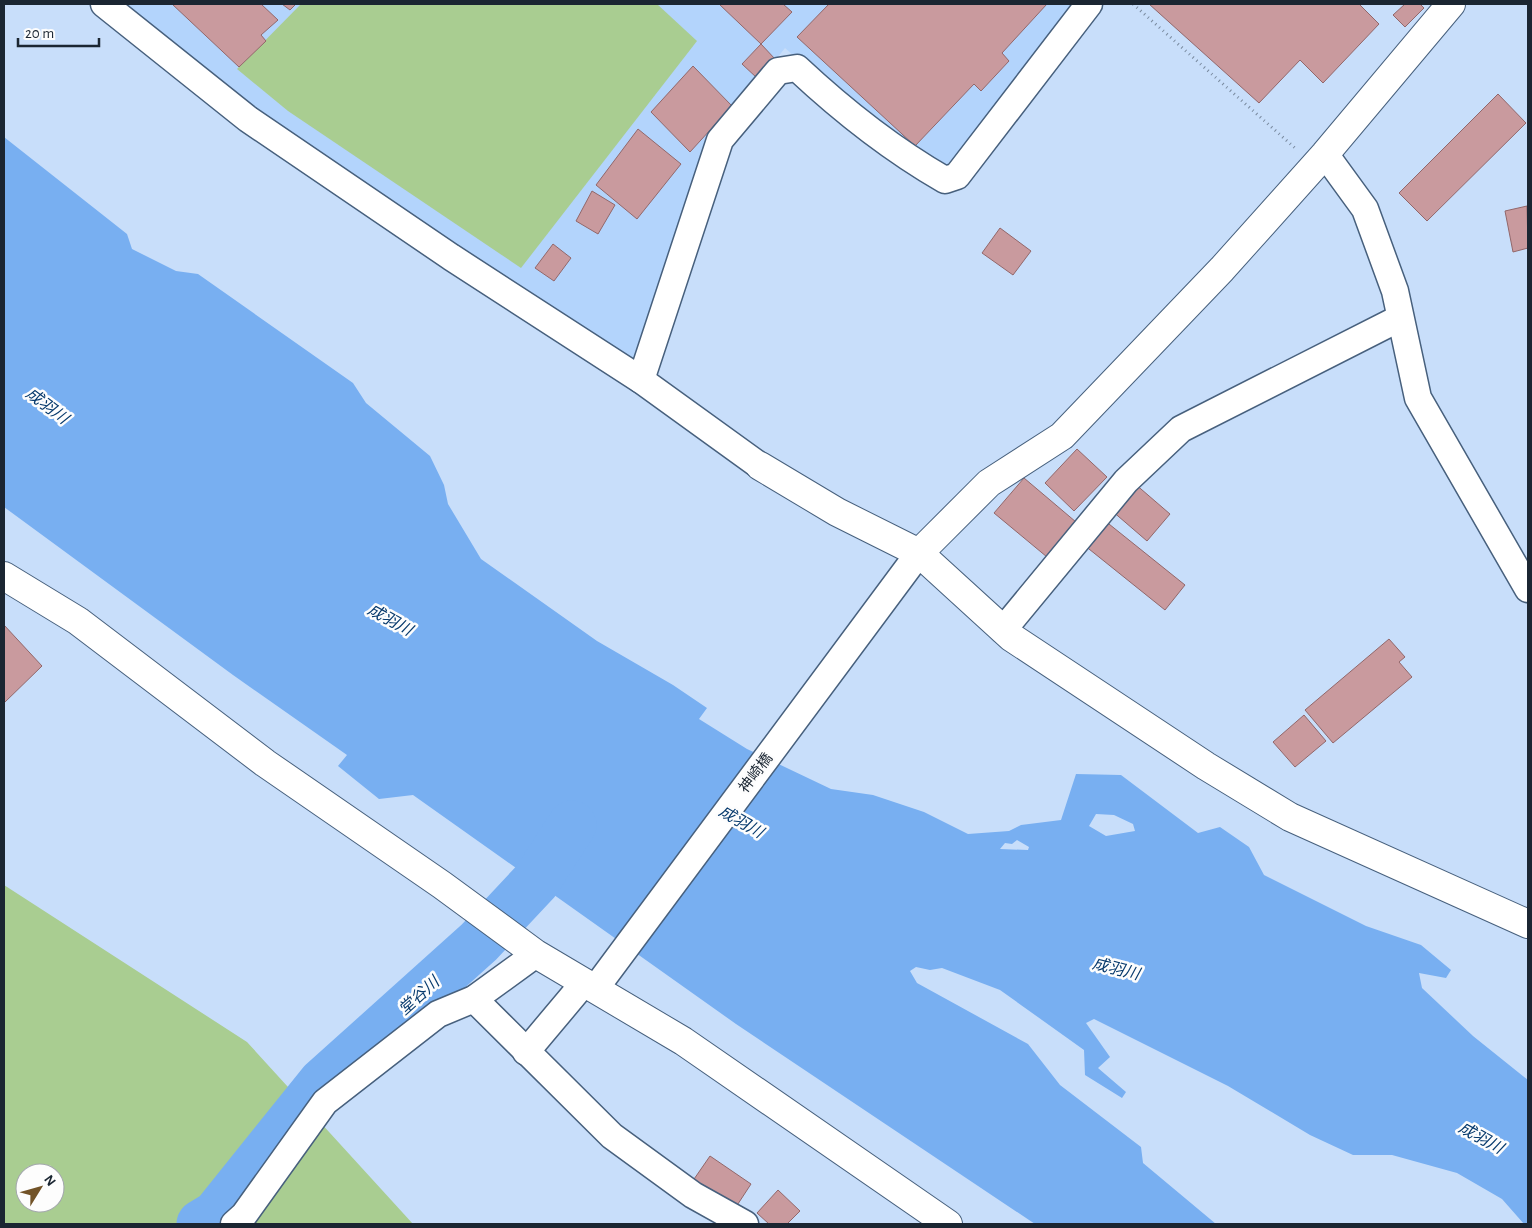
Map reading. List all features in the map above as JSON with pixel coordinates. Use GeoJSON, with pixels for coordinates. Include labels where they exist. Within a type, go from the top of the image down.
{"type":"FeatureCollection","features":[{"type":"Feature","properties":{"kind":"street"},"geometry":{"type":"LineString","coordinates":[[104,4],[248,119],[641,380],[760,466],[837,512],[1003,630],[1206,766],[1290,817],[1528,924]]}},
{"type":"Feature","properties":{"kind":"street"},"geometry":{"type":"LineString","coordinates":[[641,380],[720,140],[778,72],[797,68],[842,110],[910,159],[945,180],[957,176],[1089,4]]}},
{"type":"Feature","properties":{"kind":"street"},"geometry":{"type":"LineString","coordinates":[[911,564],[989,483],[1062,436],[1222,269],[1320,160],[1452,4]]}},
{"type":"Feature","properties":{"kind":"street"},"geometry":{"type":"LineString","coordinates":[[1320,160],[1365,209],[1395,291],[1418,398],[1528,589]]}},
{"type":"Feature","properties":{"kind":"street"},"geometry":{"type":"LineString","coordinates":[[1003,630],[1126,481],[1181,430],[1400,318]]}},
{"type":"Feature","properties":{"kind":"street","name":"神崎橋"},"geometry":{"type":"LineString","coordinates":[[526,1052],[595,982],[911,564]]}},
{"type":"Feature","properties":{"kind":"street"},"geometry":{"type":"LineString","coordinates":[[4,576],[78,621],[265,763],[442,885],[536,954],[595,982],[948,1224]]}},
{"type":"Feature","properties":{"kind":"street"},"geometry":{"type":"LineString","coordinates":[[234,1224],[244,1215],[325,1102],[438,1014],[474,999],[536,954]]}},
{"type":"Feature","properties":{"kind":"street"},"geometry":{"type":"LineString","coordinates":[[474,999],[612,1136],[693,1195],[745,1224]]}},
{"type":"Feature","properties":{"kind":"path"},"geometry":{"type":"LineString","coordinates":[[1133,4],[1320,160]]}},
{"type":"Feature","properties":{"kind":"shaded area"},"geometry":{"type":"Polygon","coordinates":[[[125,4],[1080,4],[959,163],[941,170],[843,100],[785,48],[717,134],[633,368],[403,214],[237,95],[125,4]]]}},
{"type":"Feature","properties":{"kind":"green space"},"geometry":{"type":"Polygon","coordinates":[[[301,4],[657,4],[697,41],[521,268],[288,111],[237,69],[301,4]]]}},
{"type":"Feature","properties":{"kind":"green space"},"geometry":{"type":"Polygon","coordinates":[[[4,885],[247,1042],[413,1224],[4,1224],[4,885]]]}},
{"type":"Feature","properties":{"kind":"water","name":"成羽川"},"geometry":{"type":"Polygon","coordinates":[[[4,137],[127,234],[132,249],[176,271],[198,274],[353,383],[366,403],[430,456],[444,485],[448,504],[481,559],[597,641],[673,685],[707,708],[699,719],[747,749],[831,789],[873,795],[924,812],[968,834],[1009,831],[1021,825],[1061,820],[1076,774],[1121,775],[1198,833],[1220,827],[1249,847],[1264,875],[1366,926],[1421,945],[1451,970],[1446,978],[1419,973],[1422,988],[1473,1036],[1528,1080],[1528,1224],[1524,1224],[1502,1199],[1457,1173],[1392,1155],[1353,1155],[1310,1135],[1228,1086],[1094,1019],[1086,1023],[1110,1057],[1098,1068],[1126,1092],[1122,1098],[1085,1075],[1084,1050],[1000,990],[942,968],[930,970],[916,967],[910,971],[917,983],[1028,1044],[1060,1085],[1141,1147],[1143,1163],[1216,1224],[1035,1224],[736,1024],[413,795],[379,799],[338,766],[347,755],[233,675],[4,507],[4,137]],[[1096,814],[1089,826],[1106,836],[1135,831],[1133,824],[1114,815],[1096,814]],[[1017,840],[1012,844],[1005,843],[1000,849],[1028,850],[1029,847],[1017,840]]]}},
{"type":"Feature","properties":{"kind":"building"},"geometry":{"type":"Polygon","coordinates":[[[172,4],[261,4],[278,20],[261,35],[266,41],[239,67],[172,4]]]}},
{"type":"Feature","properties":{"kind":"building"},"geometry":{"type":"Polygon","coordinates":[[[282,4],[296,4],[290,10],[282,4]]]}},
{"type":"Feature","properties":{"kind":"building"},"geometry":{"type":"Polygon","coordinates":[[[719,4],[783,4],[792,12],[761,44],[719,4]]]}},
{"type":"Feature","properties":{"kind":"building"},"geometry":{"type":"Polygon","coordinates":[[[829,4],[1047,4],[1002,53],[1009,61],[981,91],[974,84],[915,146],[797,37],[829,4]]]}},
{"type":"Feature","properties":{"kind":"building"},"geometry":{"type":"Polygon","coordinates":[[[1149,4],[1359,4],[1379,24],[1323,83],[1300,60],[1259,103],[1149,4]]]}},
{"type":"Feature","properties":{"kind":"building"},"geometry":{"type":"Polygon","coordinates":[[[1405,4],[1420,4],[1424,8],[1405,27],[1393,15],[1405,4]]]}},
{"type":"Feature","properties":{"kind":"building"},"geometry":{"type":"Polygon","coordinates":[[[761,44],[775,59],[757,78],[742,64],[761,44]]]}},
{"type":"Feature","properties":{"kind":"building"},"geometry":{"type":"Polygon","coordinates":[[[693,66],[732,106],[690,152],[651,112],[693,66]]]}},
{"type":"Feature","properties":{"kind":"building"},"geometry":{"type":"Polygon","coordinates":[[[1498,94],[1526,123],[1427,221],[1399,193],[1498,94]]]}},
{"type":"Feature","properties":{"kind":"building"},"geometry":{"type":"Polygon","coordinates":[[[638,129],[681,164],[637,219],[596,185],[638,129]]]}},
{"type":"Feature","properties":{"kind":"building"},"geometry":{"type":"Polygon","coordinates":[[[592,191],[615,205],[598,234],[576,221],[592,191]]]}},
{"type":"Feature","properties":{"kind":"building"},"geometry":{"type":"Polygon","coordinates":[[[1527,206],[1528,248],[1513,252],[1505,211],[1527,206]]]}},
{"type":"Feature","properties":{"kind":"building"},"geometry":{"type":"Polygon","coordinates":[[[1000,228],[1031,251],[1013,275],[982,253],[1000,228]]]}},
{"type":"Feature","properties":{"kind":"building"},"geometry":{"type":"Polygon","coordinates":[[[553,244],[571,258],[554,281],[535,268],[553,244]]]}},
{"type":"Feature","properties":{"kind":"building"},"geometry":{"type":"Polygon","coordinates":[[[1077,449],[1107,477],[1074,511],[1045,483],[1077,449]]]}},
{"type":"Feature","properties":{"kind":"building"},"geometry":{"type":"Polygon","coordinates":[[[1024,478],[1076,522],[1047,557],[994,513],[1024,478]]]}},
{"type":"Feature","properties":{"kind":"building"},"geometry":{"type":"Polygon","coordinates":[[[1134,483],[1170,514],[1147,541],[1111,510],[1134,483]]]}},
{"type":"Feature","properties":{"kind":"building"},"geometry":{"type":"Polygon","coordinates":[[[1104,520],[1185,585],[1165,610],[1084,545],[1104,520]]]}},
{"type":"Feature","properties":{"kind":"building"},"geometry":{"type":"Polygon","coordinates":[[[4,625],[42,666],[4,703],[4,625]]]}},
{"type":"Feature","properties":{"kind":"building"},"geometry":{"type":"Polygon","coordinates":[[[1389,639],[1405,657],[1399,662],[1412,677],[1333,743],[1305,710],[1389,639]]]}},
{"type":"Feature","properties":{"kind":"building"},"geometry":{"type":"Polygon","coordinates":[[[1304,715],[1326,741],[1295,767],[1273,742],[1304,715]]]}},
{"type":"Feature","properties":{"kind":"building"},"geometry":{"type":"Polygon","coordinates":[[[710,1156],[751,1184],[734,1210],[692,1182],[710,1156]]]}},
{"type":"Feature","properties":{"kind":"building"},"geometry":{"type":"Polygon","coordinates":[[[778,1190],[800,1211],[787,1224],[769,1224],[757,1213],[778,1190]]]}},
{"type":"Feature","properties":{"kind":"waterway","name":"堂谷川"},"geometry":{"type":"LineString","coordinates":[[201,1224],[216,1215],[322,1083],[479,942],[536,881],[572,825]]}}]}
